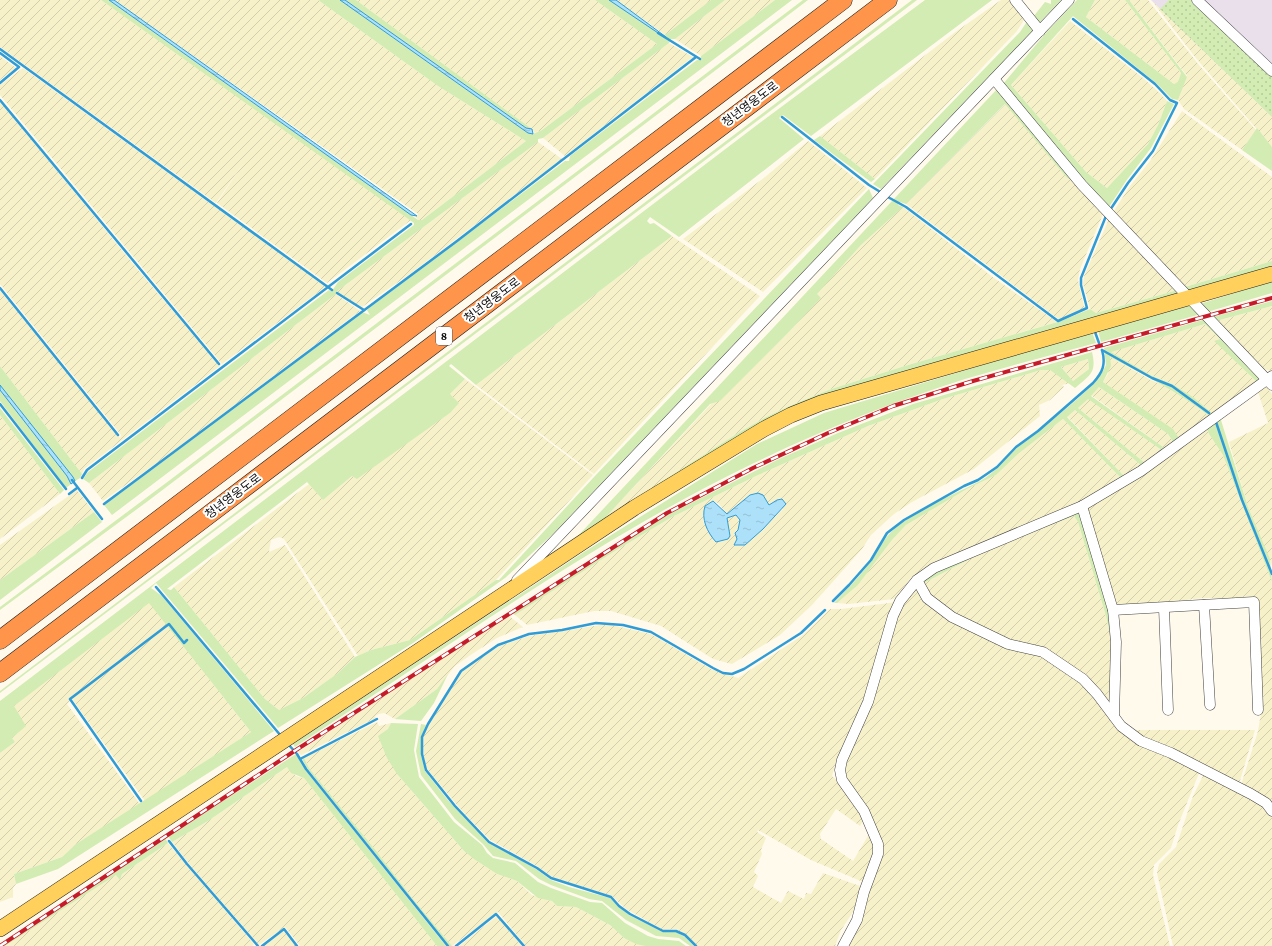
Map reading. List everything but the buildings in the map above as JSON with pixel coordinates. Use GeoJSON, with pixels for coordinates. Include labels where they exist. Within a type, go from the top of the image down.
{"type":"FeatureCollection","features":[{"type":"Feature","properties":{"kind":"highway","name":"8"},"geometry":{"type":"LineString","coordinates":[[0,640],[843,0]]}},
{"type":"Feature","properties":{"kind":"highway","name":"청년영웅도로"},"geometry":{"type":"LineString","coordinates":[[0,673],[888,0]]}},
{"type":"Feature","properties":{"kind":"main road"},"geometry":{"type":"LineString","coordinates":[[0,929],[501,598],[634,508],[764,429],[821,403],[1272,274]]}},
{"type":"Feature","properties":{"kind":"main road"},"geometry":{"type":"LineString","coordinates":[[0,922],[20,916]]}},
{"type":"Feature","properties":{"kind":"street"},"geometry":{"type":"LineString","coordinates":[[1015,0],[1040,31]]}},
{"type":"Feature","properties":{"kind":"street"},"geometry":{"type":"LineString","coordinates":[[501,598],[1070,0]]}},
{"type":"Feature","properties":{"kind":"street"},"geometry":{"type":"LineString","coordinates":[[1197,0],[1272,71]]}},
{"type":"Feature","properties":{"kind":"street"},"geometry":{"type":"LineString","coordinates":[[843,946],[857,920],[864,892],[878,854],[878,844],[864,811],[842,780],[840,770],[842,760],[868,702],[893,616],[900,601],[917,580],[934,568],[1082,506],[1141,471],[1271,380],[1188,298],[1082,185],[994,79]]}},
{"type":"Feature","properties":{"kind":"street"},"geometry":{"type":"LineString","coordinates":[[1082,506],[1113,610],[1116,642],[1114,716]]}},
{"type":"Feature","properties":{"kind":"street"},"geometry":{"type":"LineString","coordinates":[[917,580],[927,598],[952,617],[1008,644],[1042,652],[1083,679],[1121,726],[1141,741],[1171,753],[1251,794],[1266,803],[1272,811]]}},
{"type":"Feature","properties":{"kind":"street"},"geometry":{"type":"LineString","coordinates":[[1113,610],[1254,602],[1258,710]]}},
{"type":"Feature","properties":{"kind":"street"},"geometry":{"type":"LineString","coordinates":[[1204,605],[1210,705]]}},
{"type":"Feature","properties":{"kind":"street"},"geometry":{"type":"LineString","coordinates":[[1164,608],[1168,710]]}},
{"type":"Feature","properties":{"kind":"shaded area"},"geometry":{"type":"Polygon","coordinates":[[[0,0],[101,0],[411,220],[327,283],[217,203],[244,162],[216,203],[0,47],[0,0]]]}},
{"type":"Feature","properties":{"kind":"shaded area"},"geometry":{"type":"Polygon","coordinates":[[[114,0],[318,0],[438,86],[526,141],[422,220],[418,220],[416,217],[418,214],[114,0]]]}},
{"type":"Feature","properties":{"kind":"shaded area"},"geometry":{"type":"Polygon","coordinates":[[[356,0],[595,0],[657,44],[542,130],[534,133],[532,129],[356,0]]]}},
{"type":"Feature","properties":{"kind":"shaded area"},"geometry":{"type":"Polygon","coordinates":[[[616,0],[711,0],[665,35],[616,0]]]}},
{"type":"Feature","properties":{"kind":"shaded area"},"geometry":{"type":"Polygon","coordinates":[[[725,0],[775,0],[701,56],[675,39],[725,0]]]}},
{"type":"Feature","properties":{"kind":"shaded area"},"geometry":{"type":"Polygon","coordinates":[[[1001,0],[1009,0],[1024,20],[1017,31],[875,179],[820,136],[954,33],[1001,0]]]}},
{"type":"Feature","properties":{"kind":"shaded area"},"geometry":{"type":"Polygon","coordinates":[[[1095,0],[1125,0],[1181,73],[1179,82],[1174,84],[1086,17],[1095,0]]]}},
{"type":"Feature","properties":{"kind":"shaded area"},"geometry":{"type":"Polygon","coordinates":[[[1129,0],[1148,0],[1199,65],[1256,130],[1242,150],[1184,109],[1178,100],[1187,76],[1129,0]]]}},
{"type":"Feature","properties":{"kind":"shaded area"},"geometry":{"type":"Polygon","coordinates":[[[1151,0],[1272,0],[1272,117],[1160,9],[1151,0]]]}},
{"type":"Feature","properties":{"kind":"shaded area"},"geometry":{"type":"Polygon","coordinates":[[[1152,1],[1272,117],[1272,147],[1195,57],[1152,1]]]}},
{"type":"Feature","properties":{"kind":"shaded area"},"geometry":{"type":"Polygon","coordinates":[[[1070,21],[1143,78],[1167,101],[1158,125],[1148,144],[1107,188],[1086,172],[1011,85],[1070,21]]]}},
{"type":"Feature","properties":{"kind":"shaded area"},"geometry":{"type":"Polygon","coordinates":[[[669,43],[693,57],[565,156],[543,138],[669,43]]]}},
{"type":"Feature","properties":{"kind":"shaded area"},"geometry":{"type":"Polygon","coordinates":[[[0,56],[16,68],[0,80],[0,56]]]}},
{"type":"Feature","properties":{"kind":"shaded area"},"geometry":{"type":"Polygon","coordinates":[[[23,68],[325,286],[324,288],[222,364],[0,95],[0,85],[23,68]]]}},
{"type":"Feature","properties":{"kind":"shaded area"},"geometry":{"type":"Polygon","coordinates":[[[0,101],[139,271],[220,366],[84,469],[82,474],[0,366],[0,290],[120,438],[121,435],[0,284],[0,101]]]}},
{"type":"Feature","properties":{"kind":"shaded area"},"geometry":{"type":"Polygon","coordinates":[[[1006,104],[1067,178],[1074,181],[1103,214],[1080,269],[1078,280],[1085,310],[1061,321],[906,204],[1006,104]]]}},
{"type":"Feature","properties":{"kind":"shaded area"},"geometry":{"type":"Polygon","coordinates":[[[1182,111],[1272,177],[1272,261],[1185,287],[1114,211],[1130,186],[1150,161],[1182,111]]]}},
{"type":"Feature","properties":{"kind":"shaded area"},"geometry":{"type":"Polygon","coordinates":[[[808,141],[867,188],[763,292],[683,239],[765,177],[808,141]]]}},
{"type":"Feature","properties":{"kind":"shaded area"},"geometry":{"type":"Polygon","coordinates":[[[538,142],[562,159],[410,274],[362,307],[336,292],[538,142]]]}},
{"type":"Feature","properties":{"kind":"shaded area"},"geometry":{"type":"Polygon","coordinates":[[[903,207],[994,278],[1057,322],[831,389],[792,405],[766,417],[738,433],[603,520],[711,404],[720,400],[784,337],[820,298],[816,294],[861,245],[903,207]]]}},
{"type":"Feature","properties":{"kind":"shaded area"},"geometry":{"type":"Polygon","coordinates":[[[1109,219],[1172,284],[1174,291],[1096,313],[1090,309],[1083,284],[1084,276],[1109,219]]]}},
{"type":"Feature","properties":{"kind":"shaded area"},"geometry":{"type":"Polygon","coordinates":[[[672,236],[760,296],[594,474],[476,385],[672,236]]]}},
{"type":"Feature","properties":{"kind":"shaded area"},"geometry":{"type":"Polygon","coordinates":[[[336,294],[360,311],[164,458],[103,501],[89,483],[336,294]]]}},
{"type":"Feature","properties":{"kind":"shaded area"},"geometry":{"type":"Polygon","coordinates":[[[1272,306],[1272,371],[1263,369],[1216,321],[1272,306]]]}},
{"type":"Feature","properties":{"kind":"shaded area"},"geometry":{"type":"Polygon","coordinates":[[[1205,324],[1220,339],[1215,341],[1257,382],[1214,415],[1172,384],[1152,376],[1110,352],[1205,324]]]}},
{"type":"Feature","properties":{"kind":"shaded area"},"geometry":{"type":"Polygon","coordinates":[[[1110,357],[1151,380],[1171,388],[1209,416],[1180,440],[1103,382],[1108,374],[1110,357]]]}},
{"type":"Feature","properties":{"kind":"shaded area"},"geometry":{"type":"Polygon","coordinates":[[[1088,359],[1089,369],[1073,381],[1061,367],[1088,359]]]}},
{"type":"Feature","properties":{"kind":"shaded area"},"geometry":{"type":"Polygon","coordinates":[[[1041,370],[1050,370],[1070,383],[1062,385],[1064,387],[1050,400],[1039,405],[1040,416],[974,469],[912,502],[894,514],[871,535],[862,549],[812,605],[780,635],[732,664],[713,659],[661,626],[611,611],[594,611],[527,625],[515,615],[615,551],[672,517],[756,476],[868,426],[943,399],[1041,370]],[[750,495],[727,514],[718,503],[713,501],[705,506],[703,521],[713,538],[730,536],[727,518],[736,515],[740,520],[740,526],[735,533],[737,539],[734,545],[745,545],[783,509],[777,500],[769,505],[763,495],[750,495]]]}},
{"type":"Feature","properties":{"kind":"shaded area"},"geometry":{"type":"Polygon","coordinates":[[[465,379],[593,475],[496,580],[410,640],[371,650],[358,656],[284,539],[279,537],[271,540],[269,552],[285,545],[355,657],[338,673],[303,698],[279,710],[265,699],[174,587],[309,484],[323,500],[352,476],[450,413],[450,394],[465,379]]]}},
{"type":"Feature","properties":{"kind":"shaded area"},"geometry":{"type":"Polygon","coordinates":[[[1266,386],[1272,394],[1272,565],[1248,507],[1229,442],[1268,423],[1258,392],[1266,386]]]}},
{"type":"Feature","properties":{"kind":"shaded area"},"geometry":{"type":"Polygon","coordinates":[[[1099,387],[1168,434],[1173,442],[1166,449],[1091,395],[1099,387]]]}},
{"type":"Feature","properties":{"kind":"shaded area"},"geometry":{"type":"Polygon","coordinates":[[[1088,398],[1163,451],[1145,463],[1078,408],[1088,398]]]}},
{"type":"Feature","properties":{"kind":"shaded area"},"geometry":{"type":"Polygon","coordinates":[[[1075,410],[1142,466],[1125,477],[1067,416],[1075,410]]]}},
{"type":"Feature","properties":{"kind":"shaded area"},"geometry":{"type":"Polygon","coordinates":[[[0,415],[60,494],[0,539],[0,415]]]}},
{"type":"Feature","properties":{"kind":"shaded area"},"geometry":{"type":"Polygon","coordinates":[[[1063,419],[1122,479],[1091,498],[982,542],[921,571],[911,578],[894,599],[849,604],[837,603],[858,585],[892,540],[906,525],[967,489],[996,475],[1018,454],[1063,419]]]}},
{"type":"Feature","properties":{"kind":"shaded area"},"geometry":{"type":"Polygon","coordinates":[[[1206,427],[1223,455],[1272,582],[1272,807],[1241,785],[1258,731],[1261,713],[1257,631],[1258,598],[1202,598],[1131,607],[1114,606],[1085,509],[1206,427]]]}},
{"type":"Feature","properties":{"kind":"shaded area"},"geometry":{"type":"Polygon","coordinates":[[[77,490],[94,512],[0,580],[0,545],[77,490]]]}},
{"type":"Feature","properties":{"kind":"shaded area"},"geometry":{"type":"Polygon","coordinates":[[[1074,516],[1078,522],[1106,616],[1114,652],[1113,714],[1072,668],[978,628],[930,598],[924,583],[985,551],[1074,516]]]}},
{"type":"Feature","properties":{"kind":"shaded area"},"geometry":{"type":"Polygon","coordinates":[[[918,584],[926,599],[1039,654],[1070,674],[1086,688],[1115,723],[1200,771],[1178,825],[1171,848],[1154,865],[1153,875],[1170,946],[847,946],[880,854],[845,779],[844,762],[902,604],[918,584]]]}},
{"type":"Feature","properties":{"kind":"shaded area"},"geometry":{"type":"Polygon","coordinates":[[[149,602],[251,732],[145,801],[72,699],[67,704],[140,804],[76,844],[62,857],[14,874],[16,884],[13,888],[13,897],[0,902],[0,753],[15,742],[12,738],[13,706],[149,602]]]}},
{"type":"Feature","properties":{"kind":"shaded area"},"geometry":{"type":"Polygon","coordinates":[[[897,602],[864,703],[852,724],[836,762],[832,776],[841,783],[865,818],[860,826],[836,809],[820,834],[821,839],[853,861],[871,831],[876,846],[863,882],[811,860],[758,830],[757,832],[766,838],[761,850],[762,854],[754,872],[758,876],[753,887],[781,903],[788,891],[804,899],[806,893],[811,894],[823,873],[863,887],[853,912],[841,930],[835,946],[697,946],[685,934],[676,929],[663,930],[626,909],[612,896],[551,877],[537,866],[490,840],[462,811],[427,769],[423,754],[423,737],[429,723],[462,671],[499,646],[529,636],[607,624],[651,634],[711,669],[738,678],[803,635],[830,609],[897,602]]]}},
{"type":"Feature","properties":{"kind":"shaded area"},"geometry":{"type":"Polygon","coordinates":[[[508,615],[523,627],[497,638],[455,666],[437,689],[395,719],[384,713],[379,714],[375,716],[376,718],[301,755],[298,752],[508,615]]]}},
{"type":"Feature","properties":{"kind":"shaded area"},"geometry":{"type":"Polygon","coordinates":[[[377,722],[379,726],[391,723],[389,729],[397,774],[464,851],[497,874],[517,881],[532,895],[552,901],[557,906],[576,907],[610,925],[624,938],[645,946],[526,946],[498,912],[452,946],[309,768],[304,758],[377,722]]]}},
{"type":"Feature","properties":{"kind":"shaded area"},"geometry":{"type":"Polygon","coordinates":[[[1129,730],[1255,730],[1239,784],[1129,730]]]}},
{"type":"Feature","properties":{"kind":"shaded area"},"geometry":{"type":"Polygon","coordinates":[[[287,767],[296,776],[304,778],[437,946],[300,946],[285,927],[259,945],[172,842],[208,821],[287,767]]]}},
{"type":"Feature","properties":{"kind":"shaded area"},"geometry":{"type":"Polygon","coordinates":[[[1205,772],[1250,796],[1272,815],[1272,946],[1173,946],[1157,873],[1159,864],[1176,847],[1193,796],[1205,772]]]}},
{"type":"Feature","properties":{"kind":"shaded area"},"geometry":{"type":"Polygon","coordinates":[[[168,843],[254,944],[252,946],[5,946],[117,874],[120,879],[122,874],[168,843]]]}},
{"type":"Feature","properties":{"kind":"shaded area"},"geometry":{"type":"Polygon","coordinates":[[[497,916],[522,946],[459,946],[497,916]]]}},
{"type":"Feature","properties":{"kind":"shaded area"},"geometry":{"type":"Polygon","coordinates":[[[283,931],[296,946],[263,946],[283,931]]]}},
{"type":"Feature","properties":{"kind":"green space"},"geometry":{"type":"Polygon","coordinates":[[[101,0],[109,0],[418,220],[422,220],[526,141],[438,86],[318,0],[340,0],[528,133],[533,134],[542,130],[657,44],[595,0],[609,0],[666,36],[665,35],[711,0],[725,0],[675,39],[671,39],[669,43],[543,138],[538,139],[538,142],[336,292],[336,294],[89,483],[83,479],[88,472],[329,290],[332,291],[338,282],[414,225],[414,223],[101,0]]]}},
{"type":"Feature","properties":{"kind":"green space"},"geometry":{"type":"Polygon","coordinates":[[[345,0],[356,0],[532,129],[526,128],[345,0]]]}},
{"type":"Feature","properties":{"kind":"green space"},"geometry":{"type":"Polygon","coordinates":[[[775,0],[792,0],[112,515],[104,505],[362,312],[370,315],[367,310],[370,307],[565,161],[569,161],[570,156],[697,60],[700,60],[701,56],[775,0]]]}},
{"type":"Feature","properties":{"kind":"green space"},"geometry":{"type":"Polygon","coordinates":[[[803,0],[808,0],[148,501],[0,610],[0,607],[170,480],[803,0]]]}},
{"type":"Feature","properties":{"kind":"green space"},"geometry":{"type":"Polygon","coordinates":[[[912,0],[917,0],[0,693],[0,691],[912,0]]]}},
{"type":"Feature","properties":{"kind":"green space"},"geometry":{"type":"Polygon","coordinates":[[[925,0],[992,0],[811,136],[783,115],[779,118],[804,139],[679,237],[650,217],[647,221],[650,224],[654,223],[672,236],[476,385],[451,364],[449,366],[465,379],[450,394],[459,403],[450,413],[357,479],[352,476],[323,500],[307,482],[167,589],[171,590],[174,587],[265,699],[279,710],[303,698],[338,673],[355,657],[371,650],[410,640],[496,580],[499,580],[594,477],[869,189],[873,198],[554,533],[505,578],[413,643],[278,728],[156,583],[151,588],[162,596],[274,731],[58,869],[16,884],[14,874],[62,857],[76,844],[251,732],[149,603],[14,706],[26,726],[12,738],[15,742],[0,753],[0,701],[757,125],[925,0]]]}},
{"type":"Feature","properties":{"kind":"green space"},"geometry":{"type":"Polygon","coordinates":[[[1051,0],[1061,0],[1039,23],[1033,17],[1045,2],[1051,4],[1051,0]]]}},
{"type":"Feature","properties":{"kind":"green space"},"geometry":{"type":"Polygon","coordinates":[[[1077,0],[1095,0],[1086,17],[1174,84],[1178,82],[1181,73],[1125,0],[1129,0],[1187,77],[1178,100],[1172,99],[1156,83],[1073,16],[1011,85],[1086,172],[1107,188],[1148,144],[1158,125],[1167,101],[1174,104],[1151,148],[1126,181],[1109,207],[1085,181],[1003,84],[1045,34],[1077,0]]]}},
{"type":"Feature","properties":{"kind":"green space"},"geometry":{"type":"Polygon","coordinates":[[[1169,0],[1191,0],[1272,75],[1272,117],[1160,9],[1169,0]]]}},
{"type":"Feature","properties":{"kind":"green space"},"geometry":{"type":"Polygon","coordinates":[[[1028,20],[1034,29],[881,189],[873,184],[1020,32],[1028,20]]]}},
{"type":"Feature","properties":{"kind":"green space"},"geometry":{"type":"Polygon","coordinates":[[[999,87],[1074,181],[1067,178],[1005,104],[906,204],[900,202],[898,205],[903,207],[861,245],[817,294],[821,298],[720,401],[710,404],[605,518],[738,433],[766,417],[831,389],[1061,321],[1090,309],[1096,313],[1174,291],[1172,284],[1178,293],[847,389],[575,539],[999,87]]]}},
{"type":"Feature","properties":{"kind":"green space"},"geometry":{"type":"Polygon","coordinates":[[[1257,128],[1272,147],[1272,171],[1242,150],[1257,128]]]}},
{"type":"Feature","properties":{"kind":"green space"},"geometry":{"type":"Polygon","coordinates":[[[820,136],[875,179],[871,182],[814,140],[820,136]]]}},
{"type":"Feature","properties":{"kind":"green space"},"geometry":{"type":"Polygon","coordinates":[[[1272,261],[1272,267],[1189,290],[1185,287],[1272,261]]]}},
{"type":"Feature","properties":{"kind":"green space"},"geometry":{"type":"Polygon","coordinates":[[[1272,281],[1272,293],[1207,312],[1200,304],[1272,281]]]}},
{"type":"Feature","properties":{"kind":"green space"},"geometry":{"type":"Polygon","coordinates":[[[1272,301],[1272,306],[1216,321],[1212,317],[1272,301]]]}},
{"type":"Feature","properties":{"kind":"green space"},"geometry":{"type":"Polygon","coordinates":[[[1192,305],[1201,314],[1101,342],[1098,330],[1192,305]]]}},
{"type":"Feature","properties":{"kind":"green space"},"geometry":{"type":"Polygon","coordinates":[[[1206,319],[1261,377],[1257,382],[1214,341],[1220,339],[1205,324],[1111,352],[1152,376],[1172,384],[1193,397],[1214,415],[1209,416],[1198,407],[1148,377],[1110,357],[1111,366],[1103,382],[1173,429],[1180,440],[1173,442],[1168,434],[1099,387],[1091,396],[1166,449],[1163,451],[1088,399],[1078,408],[1145,463],[1142,466],[1075,410],[1067,417],[1125,477],[1122,479],[1063,419],[1018,454],[996,475],[967,489],[906,525],[892,540],[858,585],[837,603],[834,603],[868,566],[888,535],[900,524],[922,510],[986,477],[1018,447],[1091,386],[1106,365],[1104,348],[1206,319]]]}},
{"type":"Feature","properties":{"kind":"green space"},"geometry":{"type":"Polygon","coordinates":[[[1092,332],[1096,343],[965,379],[911,397],[832,428],[780,451],[694,493],[578,561],[295,747],[293,744],[584,552],[757,444],[824,413],[1092,332]]]}},
{"type":"Feature","properties":{"kind":"green space"},"geometry":{"type":"Polygon","coordinates":[[[1092,352],[1094,365],[1093,369],[1085,380],[1075,388],[1050,370],[1041,370],[943,399],[868,426],[756,476],[672,517],[615,551],[515,615],[512,613],[669,514],[779,459],[838,433],[913,404],[1092,352]],[[1088,359],[1061,367],[1073,381],[1089,369],[1088,359]]]}},
{"type":"Feature","properties":{"kind":"green space"},"geometry":{"type":"Polygon","coordinates":[[[0,366],[82,474],[80,478],[75,481],[0,385],[0,366]]]}},
{"type":"Feature","properties":{"kind":"green space"},"geometry":{"type":"Polygon","coordinates":[[[0,390],[67,476],[71,484],[66,488],[0,401],[0,390]]]}},
{"type":"Feature","properties":{"kind":"green space"},"geometry":{"type":"Polygon","coordinates":[[[0,408],[64,490],[60,494],[0,415],[0,408]]]}},
{"type":"Feature","properties":{"kind":"green space"},"geometry":{"type":"Polygon","coordinates":[[[1220,417],[1248,507],[1270,559],[1272,582],[1223,455],[1206,427],[1220,417]]]}},
{"type":"Feature","properties":{"kind":"green space"},"geometry":{"type":"Polygon","coordinates":[[[94,512],[102,522],[0,600],[0,580],[94,512]]]}},
{"type":"Feature","properties":{"kind":"green space"},"geometry":{"type":"Polygon","coordinates":[[[1076,513],[1080,514],[1108,600],[1114,652],[1106,616],[1078,522],[1074,516],[985,551],[924,583],[922,579],[934,570],[1076,513]]]}},
{"type":"Feature","properties":{"kind":"green space"},"geometry":{"type":"Polygon","coordinates":[[[448,674],[434,703],[421,721],[395,719],[437,689],[448,674]]]}},
{"type":"Feature","properties":{"kind":"green space"},"geometry":{"type":"Polygon","coordinates":[[[391,723],[418,724],[414,750],[419,777],[454,822],[482,845],[487,853],[493,858],[515,863],[538,882],[551,888],[590,902],[602,903],[625,923],[648,936],[658,939],[679,941],[686,946],[645,946],[636,944],[624,938],[610,925],[576,907],[557,906],[552,901],[538,898],[517,881],[497,874],[474,859],[464,851],[397,774],[387,758],[378,736],[388,729],[391,723]]]}},
{"type":"Feature","properties":{"kind":"green space"},"geometry":{"type":"Polygon","coordinates":[[[421,724],[426,725],[421,737],[421,755],[425,771],[447,799],[489,842],[536,869],[551,880],[569,887],[610,898],[629,915],[663,932],[676,932],[685,937],[694,946],[690,946],[679,938],[656,936],[626,920],[602,901],[589,899],[551,885],[539,879],[516,861],[493,856],[483,844],[455,819],[421,775],[416,751],[421,724]]]}},
{"type":"Feature","properties":{"kind":"green space"},"geometry":{"type":"Polygon","coordinates":[[[296,754],[307,772],[446,946],[437,946],[304,778],[291,773],[287,767],[208,821],[172,842],[168,836],[296,754]]]}},
{"type":"Feature","properties":{"kind":"green space"},"geometry":{"type":"Polygon","coordinates":[[[304,758],[309,768],[452,946],[449,946],[307,768],[302,759],[304,758]]]}},
{"type":"Feature","properties":{"kind":"green space"},"geometry":{"type":"Polygon","coordinates":[[[165,838],[168,843],[122,874],[120,880],[116,875],[5,946],[0,946],[165,838]]]}},
{"type":"Feature","properties":{"kind":"water"},"geometry":{"type":"Polygon","coordinates":[[[109,0],[114,0],[417,216],[411,215],[109,0]]]}},
{"type":"Feature","properties":{"kind":"water"},"geometry":{"type":"Polygon","coordinates":[[[340,0],[345,0],[526,128],[532,129],[533,134],[528,133],[340,0]]]}},
{"type":"Feature","properties":{"kind":"water"},"geometry":{"type":"Polygon","coordinates":[[[609,0],[616,0],[666,37],[664,37],[609,0]]]}},
{"type":"Feature","properties":{"kind":"water"},"geometry":{"type":"Polygon","coordinates":[[[0,385],[73,477],[75,481],[71,484],[67,476],[0,390],[0,385]]]}},
{"type":"Feature","properties":{"kind":"water"},"geometry":{"type":"Polygon","coordinates":[[[758,493],[763,495],[769,505],[782,499],[786,504],[763,529],[745,545],[734,545],[737,539],[735,533],[738,530],[740,520],[736,515],[727,518],[730,536],[728,539],[716,542],[710,534],[704,520],[705,506],[713,501],[727,514],[750,495],[758,493]]]}},
{"type":"Feature","properties":{"kind":"waterway"},"geometry":{"type":"LineString","coordinates":[[1073,19],[1155,84],[1170,100],[1177,103],[1153,151],[1128,183],[1110,210]]}},
{"type":"Feature","properties":{"kind":"waterway"},"geometry":{"type":"LineString","coordinates":[[658,33],[700,59]]}},
{"type":"Feature","properties":{"kind":"waterway"},"geometry":{"type":"LineString","coordinates":[[0,49],[332,290]]}},
{"type":"Feature","properties":{"kind":"waterway"},"geometry":{"type":"LineString","coordinates":[[0,53],[19,67],[0,83]]}},
{"type":"Feature","properties":{"kind":"waterway"},"geometry":{"type":"LineString","coordinates":[[104,504],[457,241],[696,57]]}},
{"type":"Feature","properties":{"kind":"waterway"},"geometry":{"type":"LineString","coordinates":[[0,100],[219,364]]}},
{"type":"Feature","properties":{"kind":"waterway"},"geometry":{"type":"LineString","coordinates":[[782,117],[869,185],[882,193]]}},
{"type":"Feature","properties":{"kind":"waterway"},"geometry":{"type":"LineString","coordinates":[[886,196],[906,207],[1058,321],[1087,308],[1081,285],[1081,278],[1106,216]]}},
{"type":"Feature","properties":{"kind":"waterway"},"geometry":{"type":"LineString","coordinates":[[82,478],[87,470],[411,224]]}},
{"type":"Feature","properties":{"kind":"waterway"},"geometry":{"type":"LineString","coordinates":[[0,288],[118,435]]}},
{"type":"Feature","properties":{"kind":"waterway"},"geometry":{"type":"LineString","coordinates":[[337,293],[364,310]]}},
{"type":"Feature","properties":{"kind":"waterway"},"geometry":{"type":"LineString","coordinates":[[1095,332],[1099,343]]}},
{"type":"Feature","properties":{"kind":"waterway"},"geometry":{"type":"LineString","coordinates":[[1102,350],[1152,378],[1172,386],[1209,413]]}},
{"type":"Feature","properties":{"kind":"waterway"},"geometry":{"type":"LineString","coordinates":[[833,601],[871,560],[887,533],[904,520],[964,486],[978,480],[997,467],[1016,447],[1038,431],[1093,383],[1103,368],[1104,360],[1102,350]]}},
{"type":"Feature","properties":{"kind":"waterway"},"geometry":{"type":"LineString","coordinates":[[0,404],[66,489]]}},
{"type":"Feature","properties":{"kind":"waterway"},"geometry":{"type":"LineString","coordinates":[[1216,422],[1242,500],[1272,574]]}},
{"type":"Feature","properties":{"kind":"waterway"},"geometry":{"type":"LineString","coordinates":[[72,480],[102,519]]}},
{"type":"Feature","properties":{"kind":"waterway"},"geometry":{"type":"LineString","coordinates":[[69,494],[77,488]]}},
{"type":"Feature","properties":{"kind":"waterway"},"geometry":{"type":"LineString","coordinates":[[156,587],[281,736]]}},
{"type":"Feature","properties":{"kind":"waterway"},"geometry":{"type":"LineString","coordinates":[[696,946],[685,935],[676,931],[663,931],[630,914],[619,906],[611,897],[551,878],[537,868],[489,842],[455,806],[426,770],[422,754],[422,737],[428,724],[461,671],[498,645],[529,634],[562,630],[596,623],[623,625],[651,632],[713,668],[723,673],[732,674],[744,669],[801,633],[825,610]]}},
{"type":"Feature","properties":{"kind":"waterway"},"geometry":{"type":"LineString","coordinates":[[141,801],[70,699],[169,624],[184,643],[187,640]]}},
{"type":"Feature","properties":{"kind":"waterway"},"geometry":{"type":"LineString","coordinates":[[300,759],[377,719]]}},
{"type":"Feature","properties":{"kind":"waterway"},"geometry":{"type":"LineString","coordinates":[[288,744],[297,754],[306,769],[448,946]]}},
{"type":"Feature","properties":{"kind":"waterway"},"geometry":{"type":"LineString","coordinates":[[169,841],[258,946]]}},
{"type":"Feature","properties":{"kind":"waterway"},"geometry":{"type":"LineString","coordinates":[[456,946],[496,914],[524,946]]}},
{"type":"Feature","properties":{"kind":"waterway"},"geometry":{"type":"LineString","coordinates":[[262,946],[284,929],[297,946]]}},
{"type":"Feature","properties":{"kind":"railway"},"geometry":{"type":"LineString","coordinates":[[0,946],[296,750],[667,513],[753,468],[828,433],[893,406],[973,381],[1272,298]]}}]}
